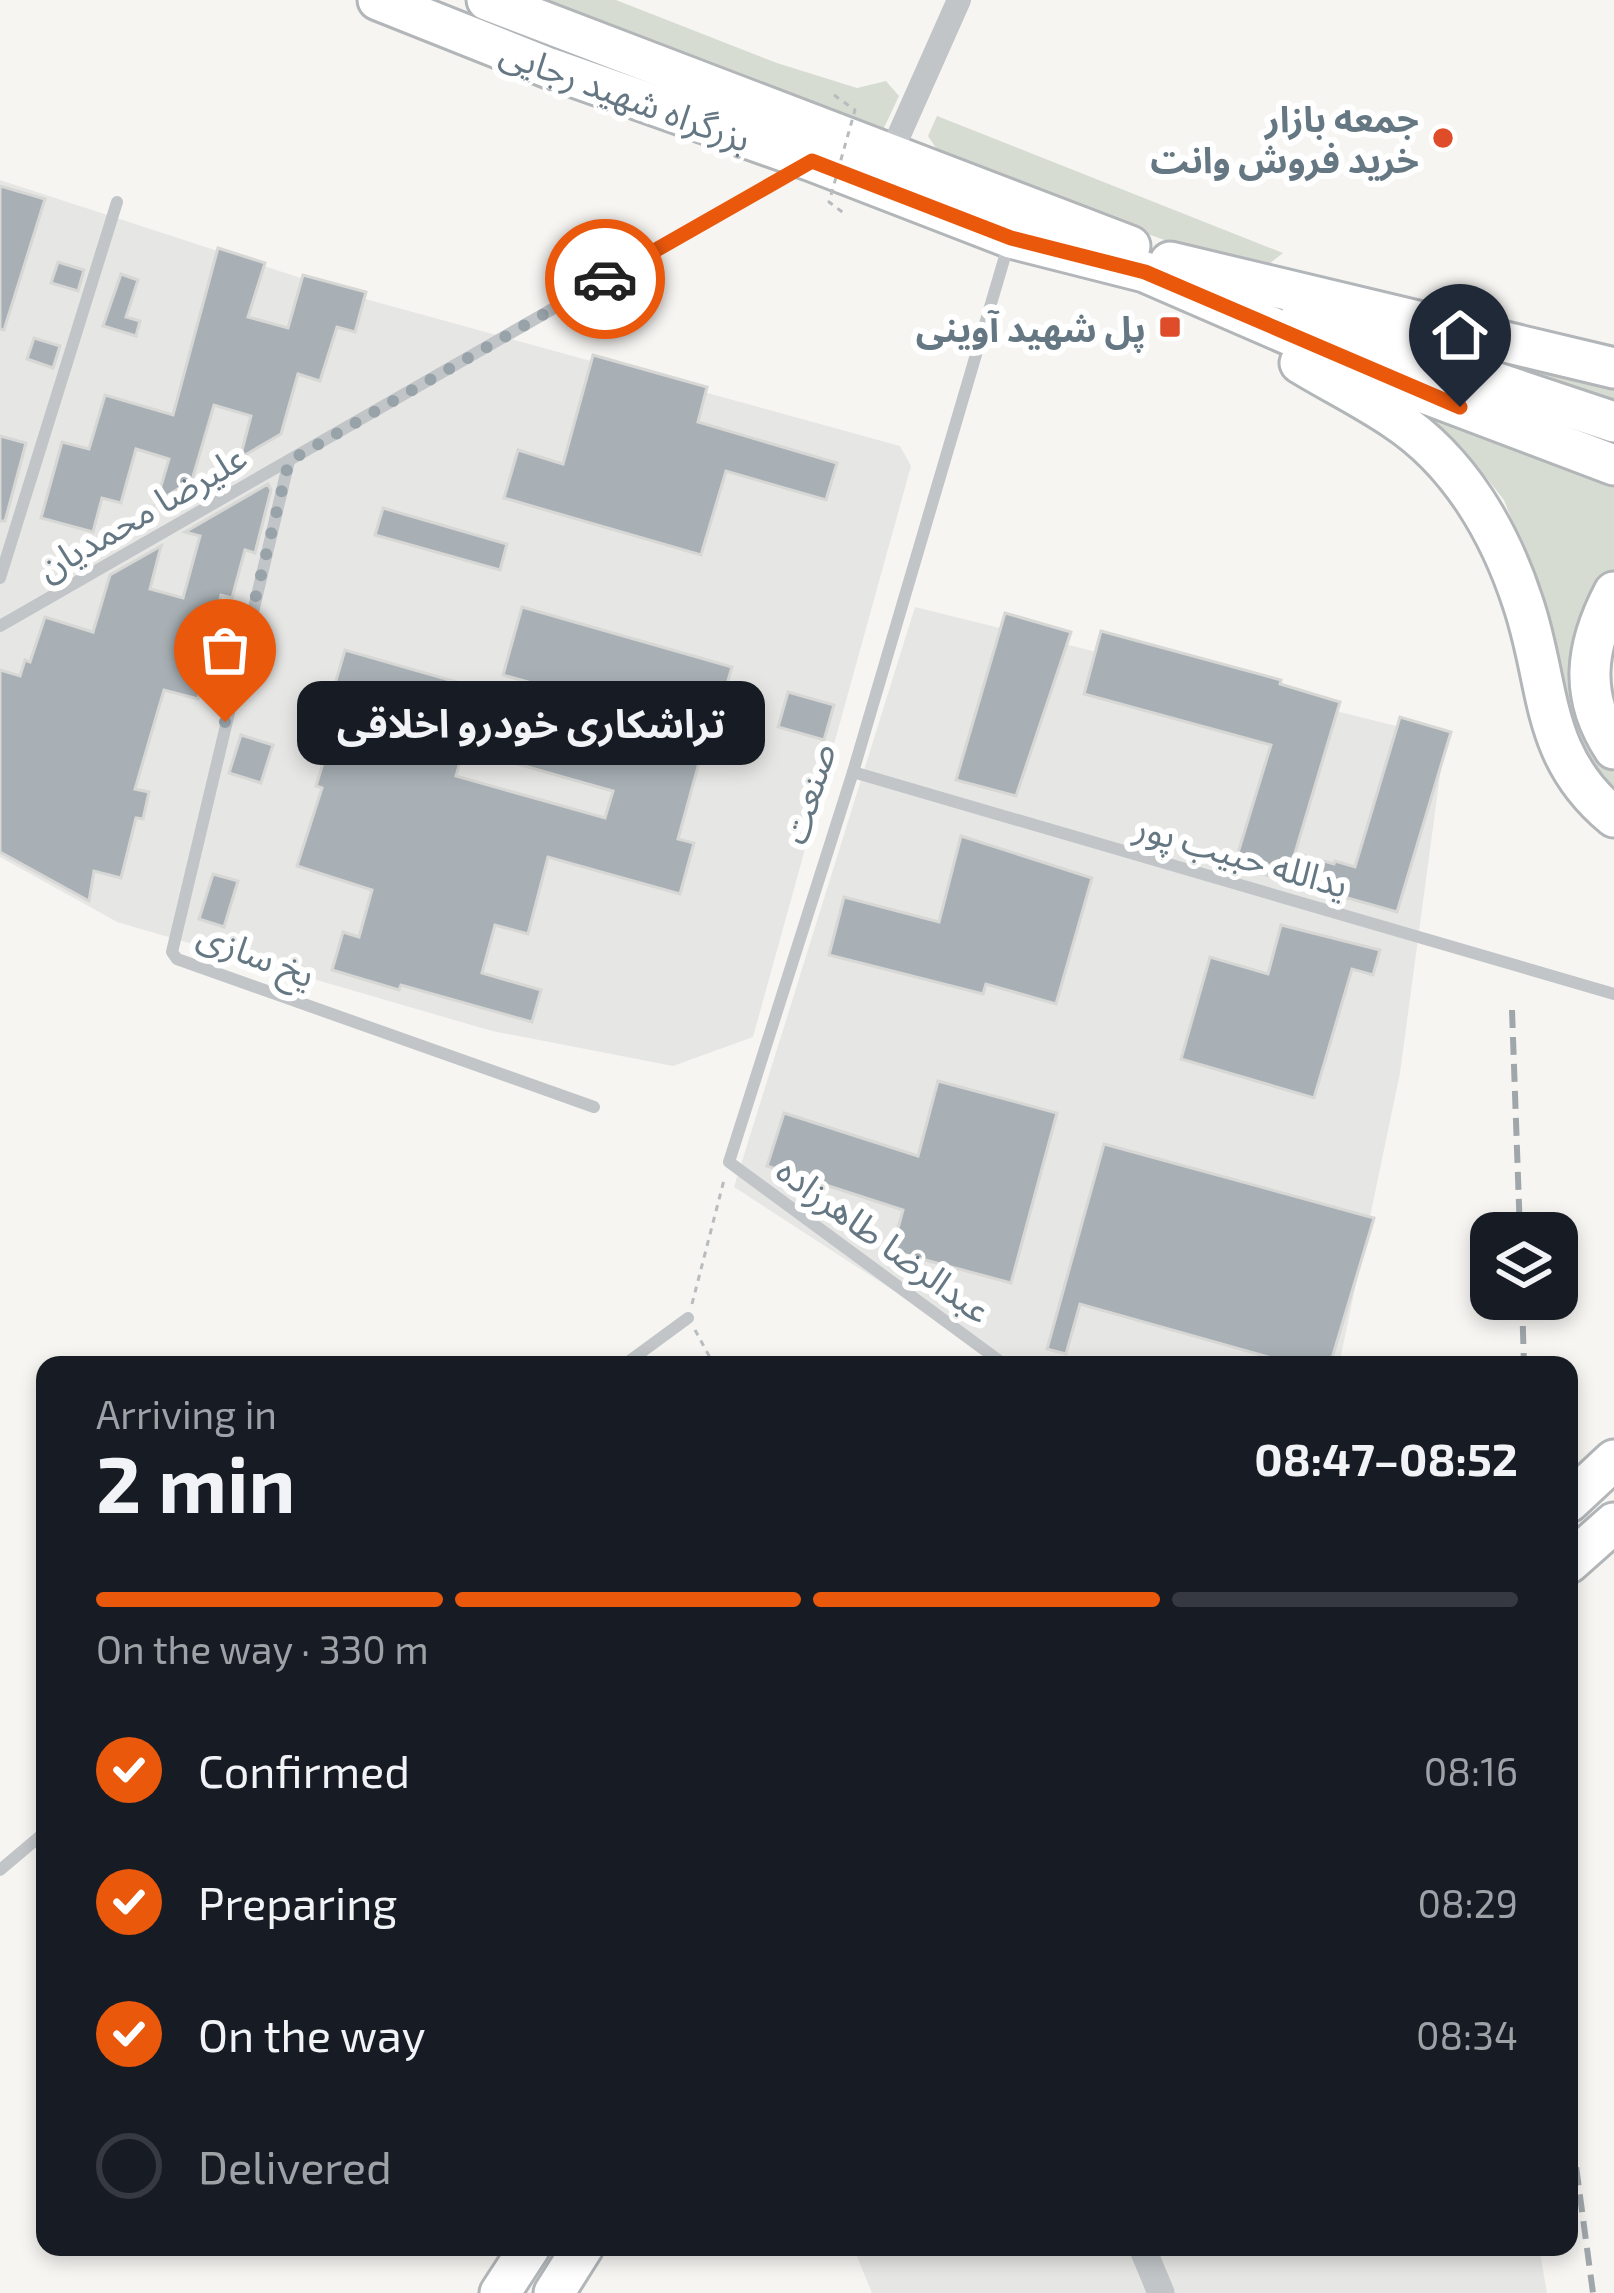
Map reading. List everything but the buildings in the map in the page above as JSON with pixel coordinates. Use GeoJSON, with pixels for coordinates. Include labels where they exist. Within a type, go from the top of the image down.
{"type":"FeatureCollection","features":[{"type":"Feature","properties":{"kind":"highway","name":"بزرگراه شهید رجایی"},"geometry":{"type":"LineString","coordinates":[[378,0],[1011,238],[1158,267],[1614,422]]}},
{"type":"Feature","properties":{"kind":"highway","name":"بزرگراه شهید رجایی"},"geometry":{"type":"LineString","coordinates":[[487,0],[891,153],[1158,267],[1421,392],[1614,465]]}},
{"type":"Feature","properties":{"kind":"highway"},"geometry":{"type":"LineString","coordinates":[[1158,267],[1614,368]]}},
{"type":"Feature","properties":{"kind":"highway"},"geometry":{"type":"LineString","coordinates":[[1158,267],[1399,421],[1452,472],[1483,512],[1525,607],[1556,743],[1572,772],[1614,817]]}},
{"type":"Feature","properties":{"kind":"highway"},"geometry":{"type":"LineString","coordinates":[[1614,592],[1592,649],[1588,682],[1598,724],[1614,749]]}},
{"type":"Feature","properties":{"kind":"highway"},"geometry":{"type":"LineString","coordinates":[[1578,1493],[1611,1462]]}},
{"type":"Feature","properties":{"kind":"highway"},"geometry":{"type":"LineString","coordinates":[[500,2293],[524,2256]]}},
{"type":"Feature","properties":{"kind":"highway"},"geometry":{"type":"LineString","coordinates":[[554,2293],[578,2256]]}},
{"type":"Feature","properties":{"kind":"street"},"geometry":{"type":"LineString","coordinates":[[891,153],[959,0]]}},
{"type":"Feature","properties":{"kind":"street"},"geometry":{"type":"LineString","coordinates":[[1146,2256],[1161,2293]]}},
{"type":"Feature","properties":{"kind":"lane","name":"علیرضا محمدیان"},"geometry":{"type":"LineString","coordinates":[[0,626],[812,161]]}},
{"type":"Feature","properties":{"kind":"lane"},"geometry":{"type":"LineString","coordinates":[[0,578],[117,202]]}},
{"type":"Feature","properties":{"kind":"lane","name":"صنعت"},"geometry":{"type":"LineString","coordinates":[[729,1162],[853,772],[1011,238]]}},
{"type":"Feature","properties":{"kind":"lane","name":"یخ سازی"},"geometry":{"type":"LineString","coordinates":[[289,461],[172,952],[177,958],[594,1107]]}},
{"type":"Feature","properties":{"kind":"lane","name":"یدالله حبیب پور"},"geometry":{"type":"LineString","coordinates":[[853,772],[1614,994]]}},
{"type":"Feature","properties":{"kind":"lane","name":"عبدالرضا طاهرزاده"},"geometry":{"type":"LineString","coordinates":[[729,1162],[993,1356]]}},
{"type":"Feature","properties":{"kind":"lane"},"geometry":{"type":"LineString","coordinates":[[636,1356],[688,1318]]}},
{"type":"Feature","properties":{"kind":"lane"},"geometry":{"type":"LineString","coordinates":[[0,1870],[36,1840]]}},
{"type":"Feature","properties":{"kind":"path"},"geometry":{"type":"LineString","coordinates":[[834,95],[855,110],[829,202],[845,214]]}},
{"type":"Feature","properties":{"kind":"path"},"geometry":{"type":"LineString","coordinates":[[709,1356],[688,1318],[729,1162]]}},
{"type":"Feature","properties":{"kind":"shaded area"},"geometry":{"type":"Polygon","coordinates":[[[528,0],[616,0],[777,63],[857,88],[886,81],[899,96],[882,132],[528,0]]]}},
{"type":"Feature","properties":{"kind":"shaded area"},"geometry":{"type":"Polygon","coordinates":[[[937,116],[1283,253],[1264,268],[1233,265],[980,173],[942,157],[928,136],[937,116]]]}},
{"type":"Feature","properties":{"kind":"shaded area"},"geometry":{"type":"Polygon","coordinates":[[[0,180],[362,298],[900,446],[911,466],[753,1037],[673,1066],[492,1031],[117,922],[0,857],[0,180]]]}},
{"type":"Feature","properties":{"kind":"shaded area"},"geometry":{"type":"Polygon","coordinates":[[[1333,311],[1614,379],[1614,405],[1333,311]]]}},
{"type":"Feature","properties":{"kind":"shaded area"},"geometry":{"type":"Polygon","coordinates":[[[1364,381],[1614,474],[1614,569],[1590,596],[1583,724],[1614,773],[1614,796],[1573,746],[1541,598],[1504,500],[1462,447],[1364,381]]]}},
{"type":"Feature","properties":{"kind":"shaded area"},"geometry":{"type":"Polygon","coordinates":[[[915,607],[1445,738],[1400,1073],[1341,1356],[994,1356],[734,1187],[915,607]]]}},
{"type":"Feature","properties":{"kind":"shaded area"},"geometry":{"type":"Polygon","coordinates":[[[857,2256],[1541,2256],[1547,2293],[872,2293],[857,2256]]]}},
{"type":"Feature","properties":{"kind":"railway"},"geometry":{"type":"LineString","coordinates":[[1512,1010],[1519,1212]]}},
{"type":"Feature","properties":{"kind":"railway"},"geometry":{"type":"LineString","coordinates":[[1523,1320],[1524,1356]]}},
{"type":"Feature","properties":{"kind":"railway"},"geometry":{"type":"LineString","coordinates":[[1578,2181],[1593,2293]]}},
{"type":"Feature","properties":{"kind":"way so far"},"geometry":{"type":"LineString","coordinates":[[225,722],[289,461],[605,279]]}},
{"type":"Feature","properties":{"kind":"place","name":"جمعه بازار خرید فروش وانت"},"geometry":{"type":"Point","coordinates":[1443,138]}},
{"type":"Feature","properties":{"kind":"place","name":"پل شهید آوینی"},"geometry":{"type":"Point","coordinates":[1170,327]}},
{"type":"Feature","properties":{"kind":"place","name":"تراشکاری خودرو اخلاقی"},"geometry":{"type":"Point","coordinates":[225,722]}},
{"type":"Feature","properties":{"kind":"route"},"geometry":{"type":"LineString","coordinates":[[605,279],[812,161],[1011,238],[1145,272],[1460,407]]}}]}
